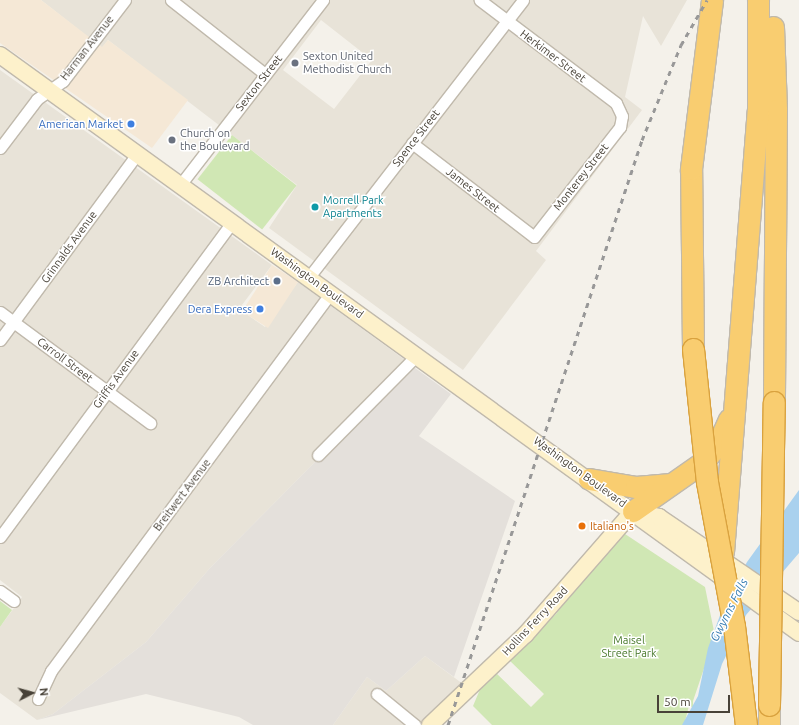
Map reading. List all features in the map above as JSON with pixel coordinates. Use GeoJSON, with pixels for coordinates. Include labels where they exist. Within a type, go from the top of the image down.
{"type":"FeatureCollection","features":[{"type":"Feature","properties":{"kind":"highway"},"geometry":{"type":"LineString","coordinates":[[712,0],[691,169],[693,349],[707,482],[734,626],[746,725]]}},
{"type":"Feature","properties":{"kind":"highway"},"geometry":{"type":"LineString","coordinates":[[725,570],[735,398],[758,110],[762,2]]}},
{"type":"Feature","properties":{"kind":"highway"},"geometry":{"type":"LineString","coordinates":[[762,2],[776,110],[774,402],[769,715]]}},
{"type":"Feature","properties":{"kind":"highway"},"geometry":{"type":"LineString","coordinates":[[633,510],[675,483],[703,462],[718,444],[727,426],[735,398]]}},
{"type":"Feature","properties":{"kind":"highway"},"geometry":{"type":"LineString","coordinates":[[589,479],[636,488],[675,483]]}},
{"type":"Feature","properties":{"kind":"main road","name":"Washington Boulevard"},"geometry":{"type":"LineString","coordinates":[[0,55],[633,510],[659,517],[725,570],[774,616],[799,633]]}},
{"type":"Feature","properties":{"kind":"main road","name":"Hollins Ferry Road"},"geometry":{"type":"LineString","coordinates":[[430,725],[525,635],[633,510]]}},
{"type":"Feature","properties":{"kind":"main road","name":"Washington Boulevard"},"geometry":{"type":"LineString","coordinates":[[725,570],[780,598],[799,612]]}},
{"type":"Feature","properties":{"kind":"street","name":"Harman Avenue"},"geometry":{"type":"LineString","coordinates":[[0,148],[48,89],[63,81],[125,0]]}},
{"type":"Feature","properties":{"kind":"street"},"geometry":{"type":"LineString","coordinates":[[171,0],[265,74]]}},
{"type":"Feature","properties":{"kind":"street","name":"Sexton Street"},"geometry":{"type":"LineString","coordinates":[[180,185],[322,0]]}},
{"type":"Feature","properties":{"kind":"street","name":"Herkimer Street"},"geometry":{"type":"LineString","coordinates":[[480,0],[507,22],[616,103],[622,116]]}},
{"type":"Feature","properties":{"kind":"street","name":"Spence Street"},"geometry":{"type":"LineString","coordinates":[[309,277],[523,0]]}},
{"type":"Feature","properties":{"kind":"street","name":"Monterey Street"},"geometry":{"type":"LineString","coordinates":[[534,237],[620,127],[622,116]]}},
{"type":"Feature","properties":{"kind":"street","name":"James Street"},"geometry":{"type":"LineString","coordinates":[[412,143],[534,237]]}},
{"type":"Feature","properties":{"kind":"street","name":"Grinnalds Avenue"},"geometry":{"type":"LineString","coordinates":[[0,340],[137,154]]}},
{"type":"Feature","properties":{"kind":"street","name":"Griffis Avenue"},"geometry":{"type":"LineString","coordinates":[[0,537],[232,222]]}},
{"type":"Feature","properties":{"kind":"street","name":"Breitwert Avenue"},"geometry":{"type":"LineString","coordinates":[[38,699],[51,671],[331,293]]}},
{"type":"Feature","properties":{"kind":"street","name":"Carroll Street"},"geometry":{"type":"LineString","coordinates":[[0,312],[150,423]]}},
{"type":"Feature","properties":{"kind":"street"},"geometry":{"type":"LineString","coordinates":[[318,455],[417,355]]}},
{"type":"Feature","properties":{"kind":"street"},"geometry":{"type":"LineString","coordinates":[[0,591],[14,602]]}},
{"type":"Feature","properties":{"kind":"street"},"geometry":{"type":"LineString","coordinates":[[377,694],[415,725]]}},
{"type":"Feature","properties":{"kind":"shaded area"},"geometry":{"type":"Polygon","coordinates":[[[0,0],[41,0],[102,47],[108,40],[188,100],[152,148],[0,43],[0,0]]]}},
{"type":"Feature","properties":{"kind":"shaded area"},"geometry":{"type":"Polygon","coordinates":[[[41,0],[687,0],[661,46],[643,16],[625,97],[642,110],[536,251],[546,260],[463,370],[269,228],[297,185],[108,40],[102,48],[41,0]],[[321,20],[283,70],[334,109],[372,60],[321,20]]]}},
{"type":"Feature","properties":{"kind":"shaded area"},"geometry":{"type":"Polygon","coordinates":[[[0,70],[272,265],[239,309],[265,327],[298,282],[405,360],[312,456],[316,461],[210,568],[146,642],[53,714],[37,720],[0,693],[0,627],[22,597],[0,580],[0,70]]]}},
{"type":"Feature","properties":{"kind":"shaded area"},"geometry":{"type":"Polygon","coordinates":[[[272,265],[298,282],[268,328],[242,311],[272,265]]]}},
{"type":"Feature","properties":{"kind":"shaded area"},"geometry":{"type":"Polygon","coordinates":[[[411,365],[451,394],[419,436],[515,501],[454,677],[425,656],[386,691],[367,677],[333,725],[253,725],[239,717],[146,694],[37,720],[53,714],[146,642],[210,568],[411,365]]]}},
{"type":"Feature","properties":{"kind":"shaded area"},"geometry":{"type":"Polygon","coordinates":[[[425,656],[463,684],[437,725],[333,725],[367,677],[386,691],[425,656]]]}},
{"type":"Feature","properties":{"kind":"green space"},"geometry":{"type":"Polygon","coordinates":[[[232,135],[297,185],[262,230],[198,179],[232,135]]]}},
{"type":"Feature","properties":{"kind":"green space","name":"Maisel Street Park"},"geometry":{"type":"Polygon","coordinates":[[[619,530],[705,587],[715,636],[693,701],[693,708],[689,706],[684,725],[492,725],[473,706],[481,687],[495,672],[531,707],[544,694],[508,659],[556,614],[619,530]]]}},
{"type":"Feature","properties":{"kind":"green space"},"geometry":{"type":"Polygon","coordinates":[[[0,601],[12,610],[0,627],[0,601]]]}},
{"type":"Feature","properties":{"kind":"water","name":"Gwynns Falls"},"geometry":{"type":"Polygon","coordinates":[[[799,490],[799,553],[746,615],[722,664],[703,725],[682,725],[698,696],[708,648],[722,610],[747,562],[799,490]]]}},
{"type":"Feature","properties":{"kind":"railway"},"geometry":{"type":"LineString","coordinates":[[448,725],[642,140],[681,45],[707,0]]}},
{"type":"Feature","properties":{"kind":"place","name":"Sexton United Methodist Church"},"geometry":{"type":"Point","coordinates":[295,63]}},
{"type":"Feature","properties":{"kind":"place","name":"American Market"},"geometry":{"type":"Point","coordinates":[131,124]}},
{"type":"Feature","properties":{"kind":"place","name":"Church on the Boulevard"},"geometry":{"type":"Point","coordinates":[172,140]}},
{"type":"Feature","properties":{"kind":"place","name":"Morrell Park Apartments"},"geometry":{"type":"Point","coordinates":[315,207]}},
{"type":"Feature","properties":{"kind":"place","name":"ZB Architect"},"geometry":{"type":"Point","coordinates":[277,281]}},
{"type":"Feature","properties":{"kind":"place","name":"Dera Express"},"geometry":{"type":"Point","coordinates":[260,309]}},
{"type":"Feature","properties":{"kind":"place","name":"Italiano's"},"geometry":{"type":"Point","coordinates":[582,526]}}]}
